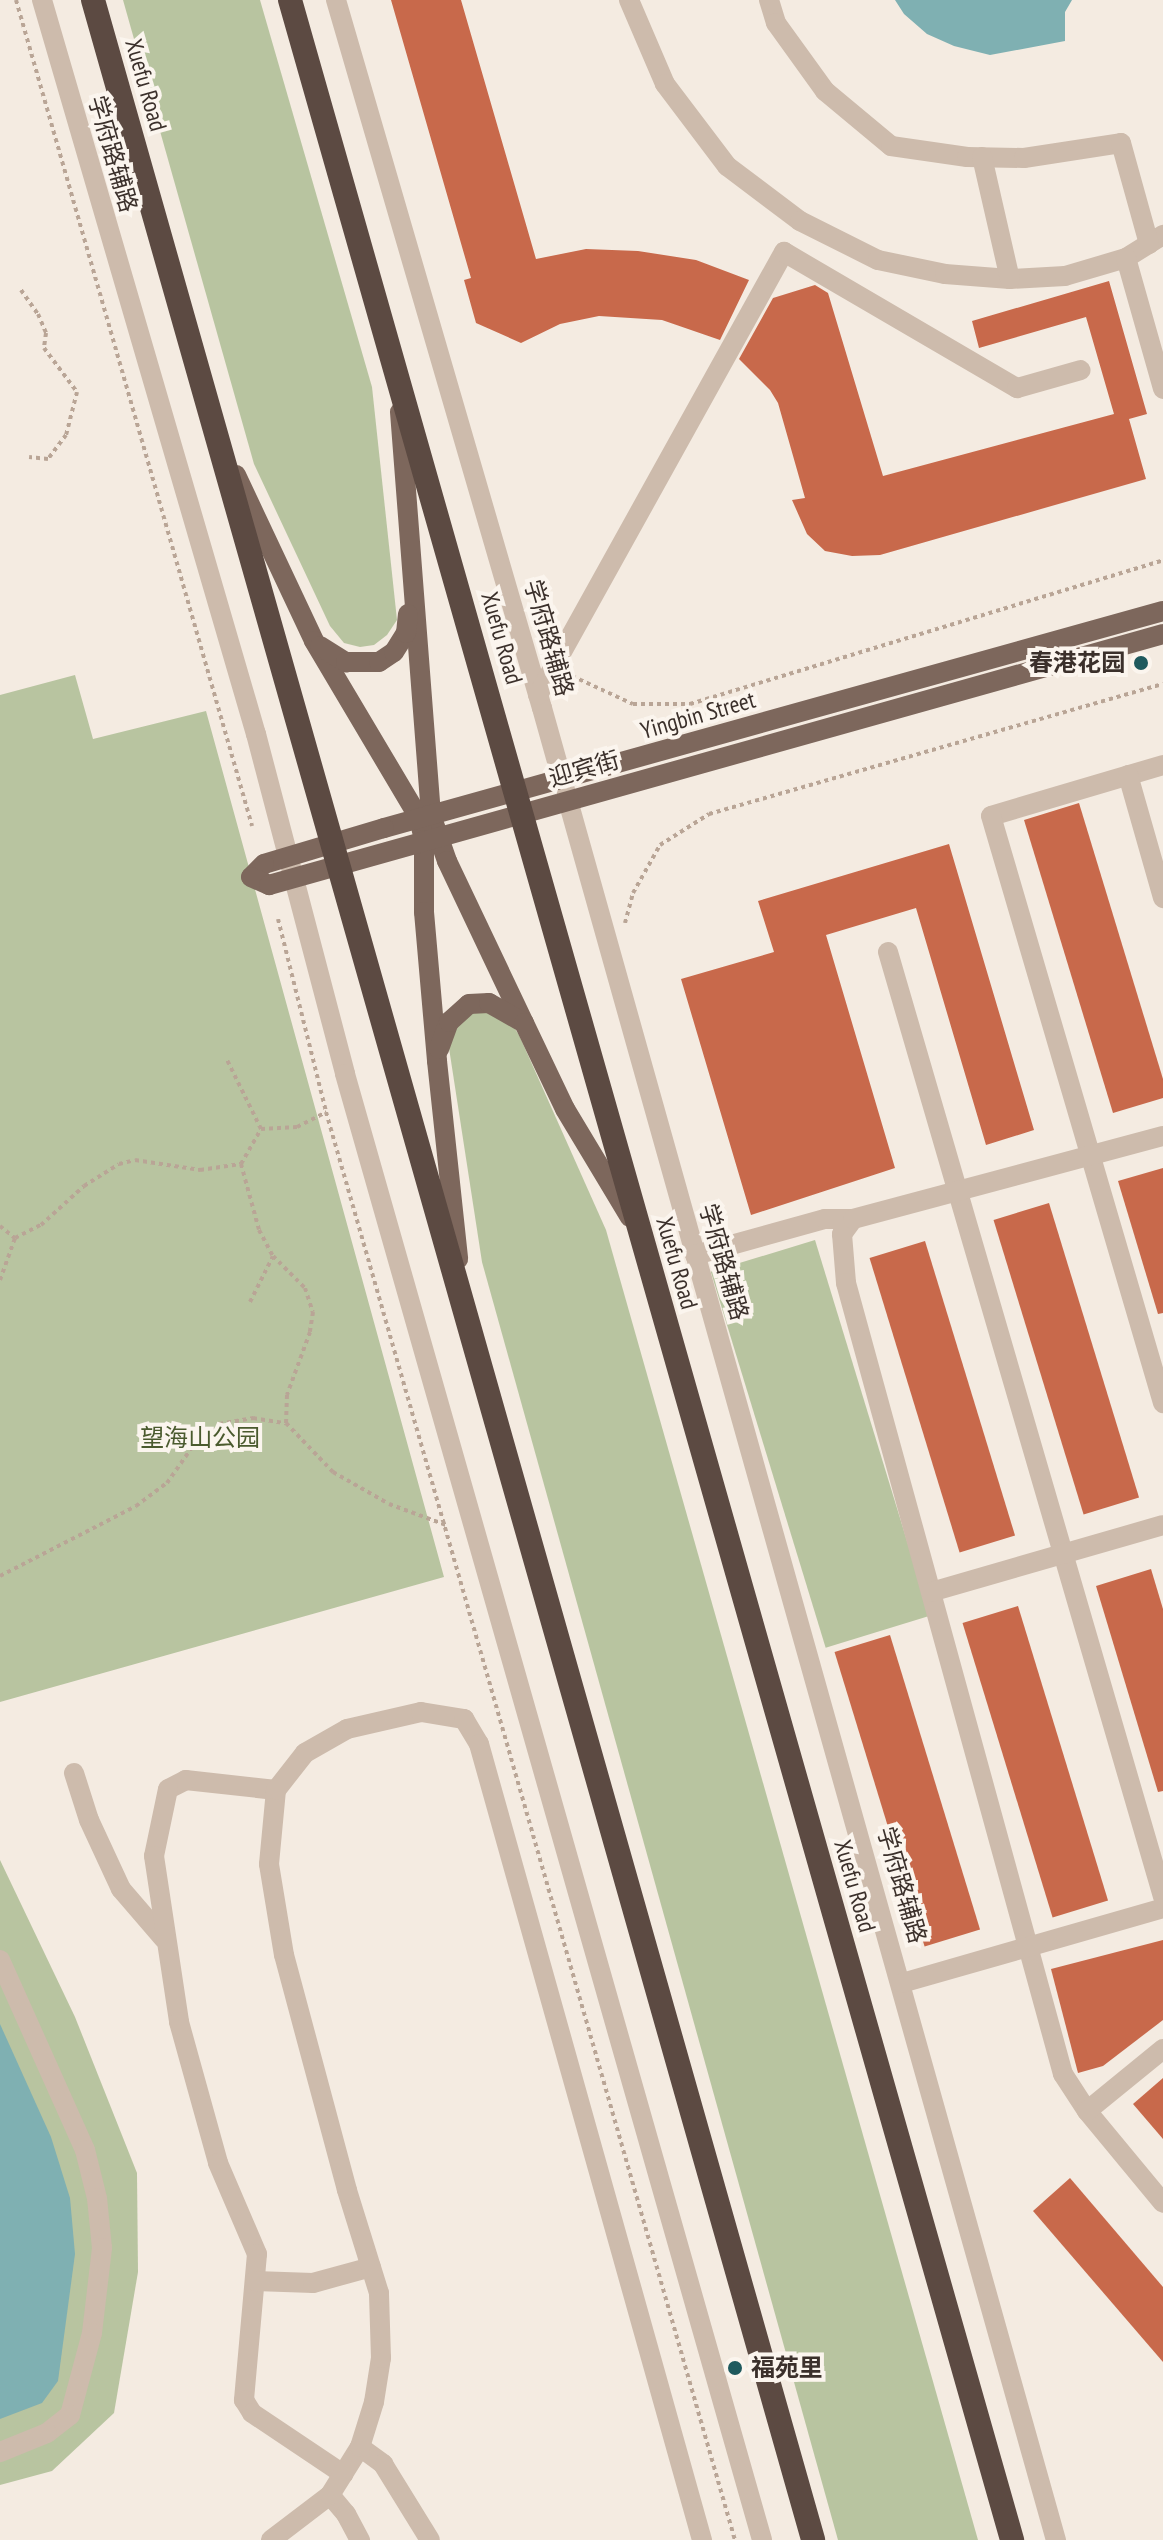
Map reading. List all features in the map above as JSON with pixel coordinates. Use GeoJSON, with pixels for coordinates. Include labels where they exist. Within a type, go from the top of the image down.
{"type":"FeatureCollection","features":[{"type":"Feature","properties":{"kind":"highway","name":"Xuefu Road"},"geometry":{"type":"LineString","coordinates":[[93,0],[813,2540]]}},
{"type":"Feature","properties":{"kind":"highway","name":"Xuefu Road"},"geometry":{"type":"LineString","coordinates":[[290,0],[1012,2540]]}},
{"type":"Feature","properties":{"kind":"main road"},"geometry":{"type":"LineString","coordinates":[[397,376],[412,566],[425,817],[430,838],[565,1109],[639,1231]]}},
{"type":"Feature","properties":{"kind":"main road"},"geometry":{"type":"LineString","coordinates":[[217,435],[314,641],[425,817]]}},
{"type":"Feature","properties":{"kind":"main road"},"geometry":{"type":"LineString","coordinates":[[314,641],[346,662],[379,662],[394,652],[406,633],[412,566]]}},
{"type":"Feature","properties":{"kind":"main road","name":"Yingbin Street"},"geometry":{"type":"LineString","coordinates":[[289,856],[336,854],[425,817],[518,803],[562,780],[1163,611]]}},
{"type":"Feature","properties":{"kind":"main road","name":"迎宾街"},"geometry":{"type":"LineString","coordinates":[[289,856],[264,864],[251,877],[269,885],[295,878],[336,854],[430,838],[518,803],[567,801],[1163,634]]}},
{"type":"Feature","properties":{"kind":"main road"},"geometry":{"type":"LineString","coordinates":[[430,838],[424,912],[462,1299]]}},
{"type":"Feature","properties":{"kind":"main road"},"geometry":{"type":"LineString","coordinates":[[437,1061],[442,1033],[459,1010],[469,1004],[489,1003],[524,1023]]}},
{"type":"Feature","properties":{"kind":"street","name":"学府路辅路"},"geometry":{"type":"LineString","coordinates":[[42,0],[289,856],[358,1120],[762,2540]]}},
{"type":"Feature","properties":{"kind":"street","name":"学府路辅路"},"geometry":{"type":"LineString","coordinates":[[336,0],[538,695],[1056,2540]]}},
{"type":"Feature","properties":{"kind":"street"},"geometry":{"type":"LineString","coordinates":[[629,0],[665,84],[727,166],[800,221],[878,260],[945,274],[1010,279],[1065,276],[1126,258],[1156,240],[1121,143],[1024,158],[982,157],[891,146],[825,91],[776,23],[769,0]]}},
{"type":"Feature","properties":{"kind":"street"},"geometry":{"type":"LineString","coordinates":[[982,157],[1010,279]]}},
{"type":"Feature","properties":{"kind":"street"},"geometry":{"type":"LineString","coordinates":[[538,695],[784,252],[1017,388],[1081,370]]}},
{"type":"Feature","properties":{"kind":"street"},"geometry":{"type":"LineString","coordinates":[[1126,258],[1163,389]]}},
{"type":"Feature","properties":{"kind":"street"},"geometry":{"type":"LineString","coordinates":[[1163,765],[991,816],[1163,1403]]}},
{"type":"Feature","properties":{"kind":"street"},"geometry":{"type":"LineString","coordinates":[[1128,775],[1163,898]]}},
{"type":"Feature","properties":{"kind":"street"},"geometry":{"type":"LineString","coordinates":[[888,952],[1163,1897]]}},
{"type":"Feature","properties":{"kind":"street"},"geometry":{"type":"LineString","coordinates":[[695,1255],[825,1219],[853,1219],[1163,1136]]}},
{"type":"Feature","properties":{"kind":"street"},"geometry":{"type":"LineString","coordinates":[[853,1219],[842,1234],[846,1283],[1063,2074],[1087,2111],[1163,2203]]}},
{"type":"Feature","properties":{"kind":"street"},"geometry":{"type":"LineString","coordinates":[[931,1592],[1163,1525]]}},
{"type":"Feature","properties":{"kind":"street"},"geometry":{"type":"LineString","coordinates":[[271,2540],[330,2495],[360,2447],[374,2402],[381,2358],[379,2293],[284,1955],[269,1864],[276,1790],[305,1753],[347,1729],[421,1712],[464,1719],[479,1744],[702,2540]]}},
{"type":"Feature","properties":{"kind":"street"},"geometry":{"type":"LineString","coordinates":[[74,1773],[89,1820],[121,1889],[164,1939]]}},
{"type":"Feature","properties":{"kind":"street"},"geometry":{"type":"LineString","coordinates":[[276,1790],[186,1780],[168,1789],[154,1856],[164,1939],[179,2022],[218,2163],[257,2254],[244,2400],[252,2413],[343,2474]]}},
{"type":"Feature","properties":{"kind":"street"},"geometry":{"type":"LineString","coordinates":[[902,1983],[1163,1908]]}},
{"type":"Feature","properties":{"kind":"street"},"geometry":{"type":"LineString","coordinates":[[0,1960],[85,2150],[97,2198],[102,2248],[92,2333],[70,2415],[47,2433],[0,2452]]}},
{"type":"Feature","properties":{"kind":"street"},"geometry":{"type":"LineString","coordinates":[[1087,2111],[1163,2049]]}},
{"type":"Feature","properties":{"kind":"street"},"geometry":{"type":"LineString","coordinates":[[255,2281],[313,2283],[371,2267]]}},
{"type":"Feature","properties":{"kind":"street"},"geometry":{"type":"LineString","coordinates":[[360,2447],[383,2464],[430,2540]]}},
{"type":"Feature","properties":{"kind":"street"},"geometry":{"type":"LineString","coordinates":[[330,2495],[360,2540]]}},
{"type":"Feature","properties":{"kind":"path"},"geometry":{"type":"LineString","coordinates":[[16,0],[252,826]]}},
{"type":"Feature","properties":{"kind":"path"},"geometry":{"type":"LineString","coordinates":[[21,290],[38,314],[46,333],[44,348],[77,392],[66,435],[48,459],[29,457]]}},
{"type":"Feature","properties":{"kind":"path"},"geometry":{"type":"LineString","coordinates":[[601,693],[633,704],[690,704],[1163,560]]}},
{"type":"Feature","properties":{"kind":"path"},"geometry":{"type":"LineString","coordinates":[[623,932],[633,893],[660,845],[709,814],[1163,684]]}},
{"type":"Feature","properties":{"kind":"path"},"geometry":{"type":"LineString","coordinates":[[278,919],[326,1112],[735,2540]]}},
{"type":"Feature","properties":{"kind":"path"},"geometry":{"type":"LineString","coordinates":[[226,1058],[261,1129]]}},
{"type":"Feature","properties":{"kind":"path"},"geometry":{"type":"LineString","coordinates":[[261,1129],[297,1127],[326,1112]]}},
{"type":"Feature","properties":{"kind":"path"},"geometry":{"type":"LineString","coordinates":[[261,1129],[241,1164],[259,1230],[273,1256],[305,1288],[313,1312],[310,1332],[287,1395],[286,1423]]}},
{"type":"Feature","properties":{"kind":"path"},"geometry":{"type":"LineString","coordinates":[[0,1280],[15,1238],[41,1225],[84,1186],[119,1164],[135,1160],[200,1170],[241,1164]]}},
{"type":"Feature","properties":{"kind":"path"},"geometry":{"type":"LineString","coordinates":[[0,1226],[15,1238]]}},
{"type":"Feature","properties":{"kind":"path"},"geometry":{"type":"LineString","coordinates":[[250,1302],[273,1256]]}},
{"type":"Feature","properties":{"kind":"path"},"geometry":{"type":"LineString","coordinates":[[0,1576],[136,1506],[167,1483],[193,1446],[219,1424],[253,1418],[286,1423],[333,1472],[389,1504],[446,1525]]}},
{"type":"Feature","properties":{"kind":"green space"},"geometry":{"type":"Polygon","coordinates":[[[123,0],[260,0],[372,387],[397,620],[387,635],[374,645],[360,647],[344,643],[330,626],[254,464],[123,0]]]}},
{"type":"Feature","properties":{"kind":"green space","name":"望海山公园"},"geometry":{"type":"Polygon","coordinates":[[[75,675],[93,739],[206,711],[444,1577],[0,1702],[0,695],[75,675]]]}},
{"type":"Feature","properties":{"kind":"green space"},"geometry":{"type":"Polygon","coordinates":[[[491,1011],[508,1018],[519,1035],[606,1230],[978,2540],[838,2540],[482,1262],[449,1048],[459,1022],[473,1012],[491,1011]]]}},
{"type":"Feature","properties":{"kind":"green space"},"geometry":{"type":"Polygon","coordinates":[[[815,1240],[930,1616],[826,1648],[711,1272],[815,1240]]]}},
{"type":"Feature","properties":{"kind":"green space"},"geometry":{"type":"Polygon","coordinates":[[[0,1860],[75,2017],[137,2173],[138,2272],[114,2413],[52,2471],[0,2485],[0,1860]]]}},
{"type":"Feature","properties":{"kind":"water"},"geometry":{"type":"Polygon","coordinates":[[[895,0],[1072,0],[1065,12],[1065,41],[990,55],[954,46],[927,34],[904,14],[895,0]]]}},
{"type":"Feature","properties":{"kind":"water"},"geometry":{"type":"Polygon","coordinates":[[[0,2024],[51,2137],[70,2198],[75,2254],[58,2381],[42,2403],[0,2419],[0,2024]]]}},
{"type":"Feature","properties":{"kind":"building"},"geometry":{"type":"Polygon","coordinates":[[[391,0],[461,0],[536,259],[586,249],[638,251],[696,260],[749,280],[720,340],[662,320],[599,316],[560,324],[521,343],[476,323],[464,280],[471,278],[391,0]]]}},
{"type":"Feature","properties":{"kind":"building"},"geometry":{"type":"Polygon","coordinates":[[[1109,281],[1147,414],[1129,419],[1146,479],[880,555],[852,556],[825,551],[807,534],[792,500],[805,498],[778,403],[770,390],[739,359],[773,298],[815,285],[828,293],[883,476],[1114,414],[1086,317],[979,348],[972,321],[1109,281]]]}},
{"type":"Feature","properties":{"kind":"building"},"geometry":{"type":"Polygon","coordinates":[[[1079,803],[1163,1079],[1163,1098],[1113,1113],[1024,820],[1079,803]]]}},
{"type":"Feature","properties":{"kind":"building"},"geometry":{"type":"Polygon","coordinates":[[[949,844],[1034,1130],[986,1145],[916,908],[826,935],[895,1168],[751,1215],[681,979],[774,952],[758,901],[949,844]]]}},
{"type":"Feature","properties":{"kind":"building"},"geometry":{"type":"Polygon","coordinates":[[[1163,1168],[1163,1313],[1158,1314],[1118,1181],[1163,1168]]]}},
{"type":"Feature","properties":{"kind":"building"},"geometry":{"type":"Polygon","coordinates":[[[1049,1203],[1139,1498],[1084,1514],[994,1220],[1049,1203]]]}},
{"type":"Feature","properties":{"kind":"building"},"geometry":{"type":"Polygon","coordinates":[[[925,1241],[1015,1536],[960,1552],[870,1258],[925,1241]]]}},
{"type":"Feature","properties":{"kind":"building"},"geometry":{"type":"Polygon","coordinates":[[[1151,1569],[1163,1609],[1163,1791],[1158,1792],[1096,1586],[1151,1569]]]}},
{"type":"Feature","properties":{"kind":"building"},"geometry":{"type":"Polygon","coordinates":[[[1018,1606],[1108,1901],[1053,1917],[963,1623],[1018,1606]]]}},
{"type":"Feature","properties":{"kind":"building"},"geometry":{"type":"Polygon","coordinates":[[[890,1635],[980,1930],[925,1946],[835,1652],[890,1635]]]}},
{"type":"Feature","properties":{"kind":"building"},"geometry":{"type":"Polygon","coordinates":[[[1163,1940],[1163,2020],[1103,2066],[1078,2073],[1051,1969],[1163,1940]]]}},
{"type":"Feature","properties":{"kind":"building"},"geometry":{"type":"Polygon","coordinates":[[[1163,2078],[1163,2139],[1133,2104],[1163,2078]]]}},
{"type":"Feature","properties":{"kind":"building"},"geometry":{"type":"Polygon","coordinates":[[[1070,2178],[1163,2287],[1163,2362],[1033,2211],[1070,2178]]]}},
{"type":"Feature","properties":{"kind":"place","name":"春港花园"},"geometry":{"type":"Point","coordinates":[1141,663]}},
{"type":"Feature","properties":{"kind":"place","name":"福苑里"},"geometry":{"type":"Point","coordinates":[735,2368]}}]}
